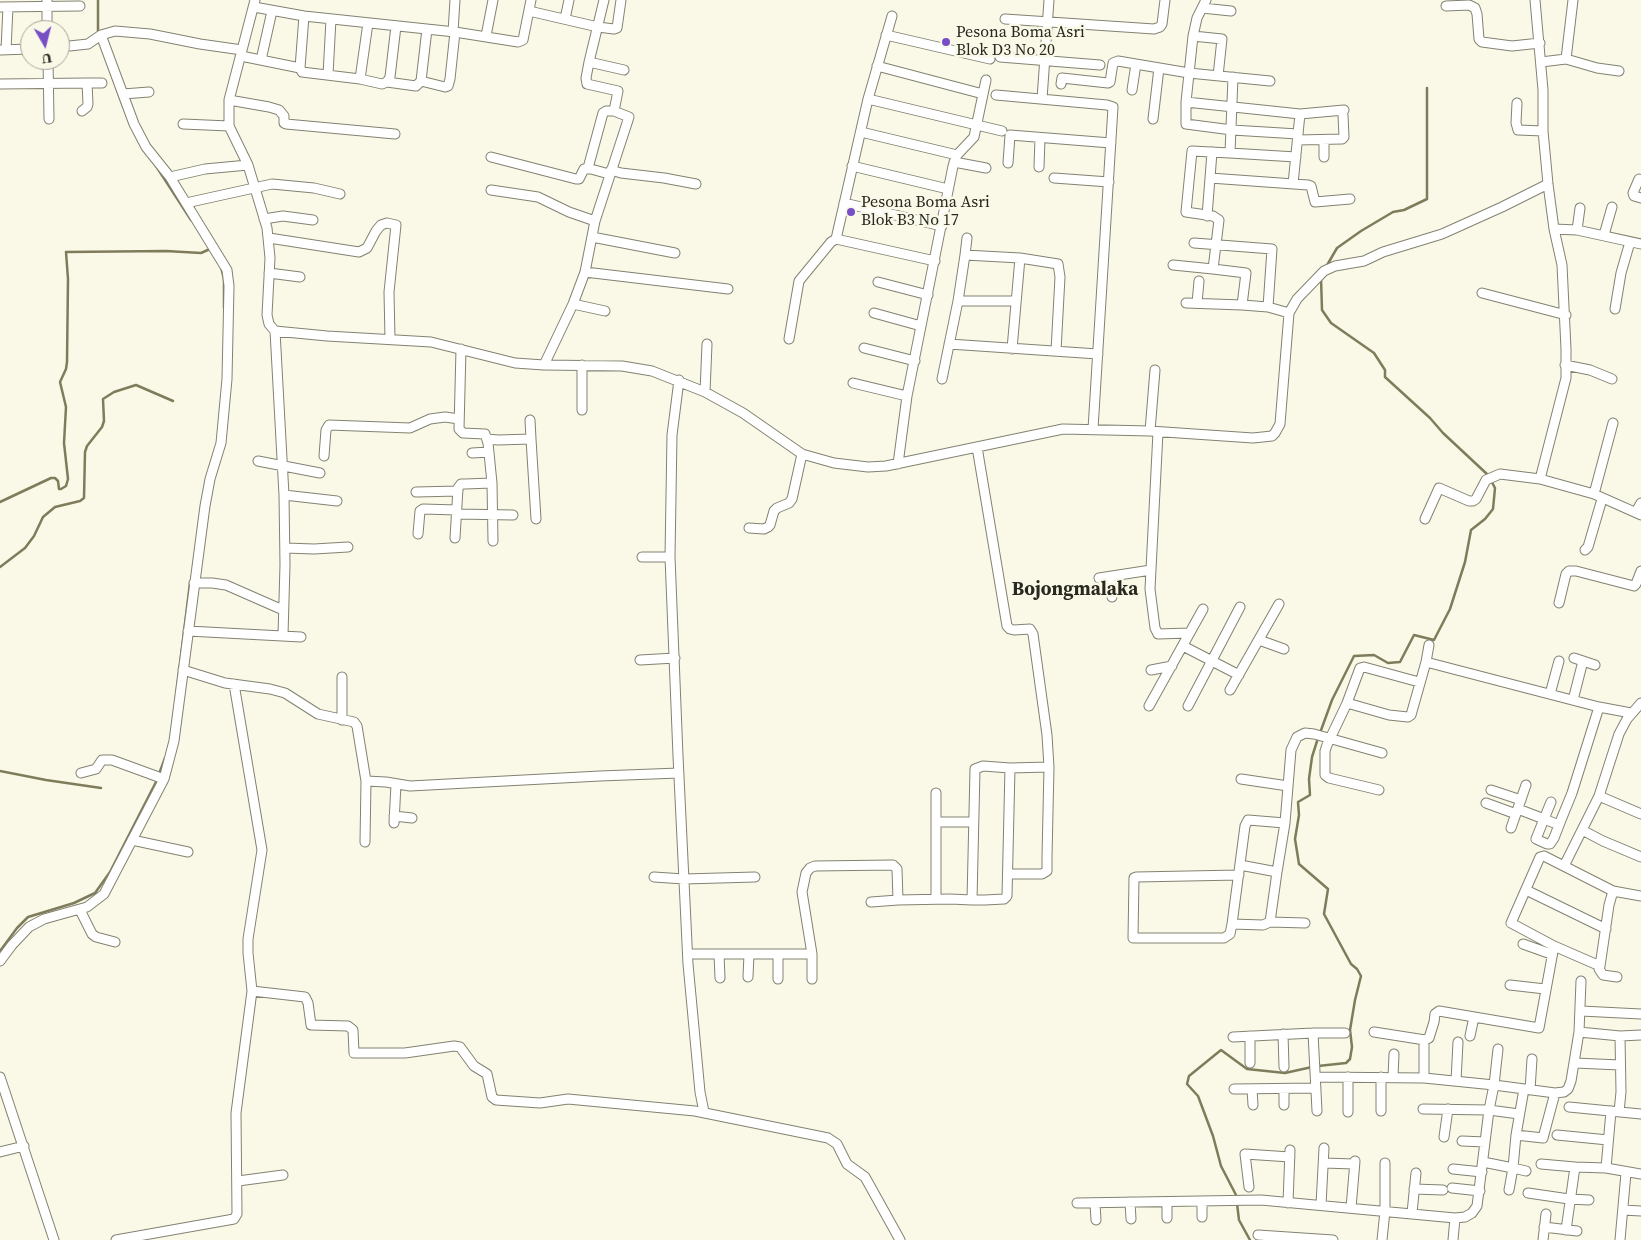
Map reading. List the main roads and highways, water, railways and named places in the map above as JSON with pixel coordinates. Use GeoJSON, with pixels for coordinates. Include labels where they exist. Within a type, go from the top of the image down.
{"type":"FeatureCollection","features":[{"type":"Feature","properties":{"kind":"waterway"},"geometry":{"type":"LineString","coordinates":[[98,0],[98,33]]}},
{"type":"Feature","properties":{"kind":"waterway"},"geometry":{"type":"LineString","coordinates":[[102,48],[123,106]]}},
{"type":"Feature","properties":{"kind":"waterway"},"geometry":{"type":"LineString","coordinates":[[1326,267],[1337,248],[1361,231],[1393,212],[1404,210],[1427,199],[1427,88]]}},
{"type":"Feature","properties":{"kind":"waterway"},"geometry":{"type":"LineString","coordinates":[[156,166],[191,220]]}},
{"type":"Feature","properties":{"kind":"waterway"},"geometry":{"type":"LineString","coordinates":[[0,502],[51,478],[55,478],[58,481],[59,489],[61,489],[66,486],[68,479],[64,443],[66,407],[60,382],[67,362],[68,279],[66,252],[166,251],[201,253],[210,249]]}},
{"type":"Feature","properties":{"kind":"waterway"},"geometry":{"type":"LineString","coordinates":[[221,267],[224,279],[224,308]]}},
{"type":"Feature","properties":{"kind":"waterway"},"geometry":{"type":"LineString","coordinates":[[1320,733],[1332,700],[1354,656],[1374,655],[1388,663],[1400,662],[1414,635],[1434,640],[1450,609],[1465,562],[1471,530],[1485,519],[1493,509],[1495,488],[1488,475],[1385,377],[1385,370],[1374,353],[1331,323],[1322,310],[1321,278]]}},
{"type":"Feature","properties":{"kind":"waterway"},"geometry":{"type":"LineString","coordinates":[[0,567],[25,548],[34,536],[43,517],[55,507],[80,501],[84,498],[85,452],[87,446],[102,427],[104,421],[103,399],[114,392],[136,385],[173,401]]}},
{"type":"Feature","properties":{"kind":"waterway"},"geometry":{"type":"LineString","coordinates":[[176,697],[190,583]]}},
{"type":"Feature","properties":{"kind":"waterway"},"geometry":{"type":"LineString","coordinates":[[1318,738],[1312,757],[1309,779],[1310,795],[1298,802],[1299,815],[1295,839],[1299,864],[1328,889],[1324,914],[1351,964],[1361,976],[1350,1030],[1352,1047],[1350,1059],[1346,1063],[1318,1066]]}},
{"type":"Feature","properties":{"kind":"waterway"},"geometry":{"type":"LineString","coordinates":[[159,774],[165,758]]}},
{"type":"Feature","properties":{"kind":"waterway"},"geometry":{"type":"LineString","coordinates":[[0,771],[101,788]]}},
{"type":"Feature","properties":{"kind":"waterway"},"geometry":{"type":"LineString","coordinates":[[0,951],[28,917],[74,903],[95,893],[110,872],[157,780]]}},
{"type":"Feature","properties":{"kind":"waterway"},"geometry":{"type":"LineString","coordinates":[[1250,1240],[1239,1220],[1236,1195],[1221,1166],[1213,1136],[1198,1096],[1187,1084],[1189,1076],[1221,1050],[1247,1069],[1285,1073],[1312,1067]]}},
{"type":"Feature","properties":{"kind":"place","name":"Pesona Boma Asri Blok D3 No 20"},"geometry":{"type":"Point","coordinates":[946,42]}},
{"type":"Feature","properties":{"kind":"place","name":"Pesona Boma Asri Blok B3 No 17"},"geometry":{"type":"Point","coordinates":[851,212]}},
{"type":"Feature","properties":{"kind":"district","name":"Bojongmalaka"},"geometry":{"type":"Point","coordinates":[1075,590]}}]}
